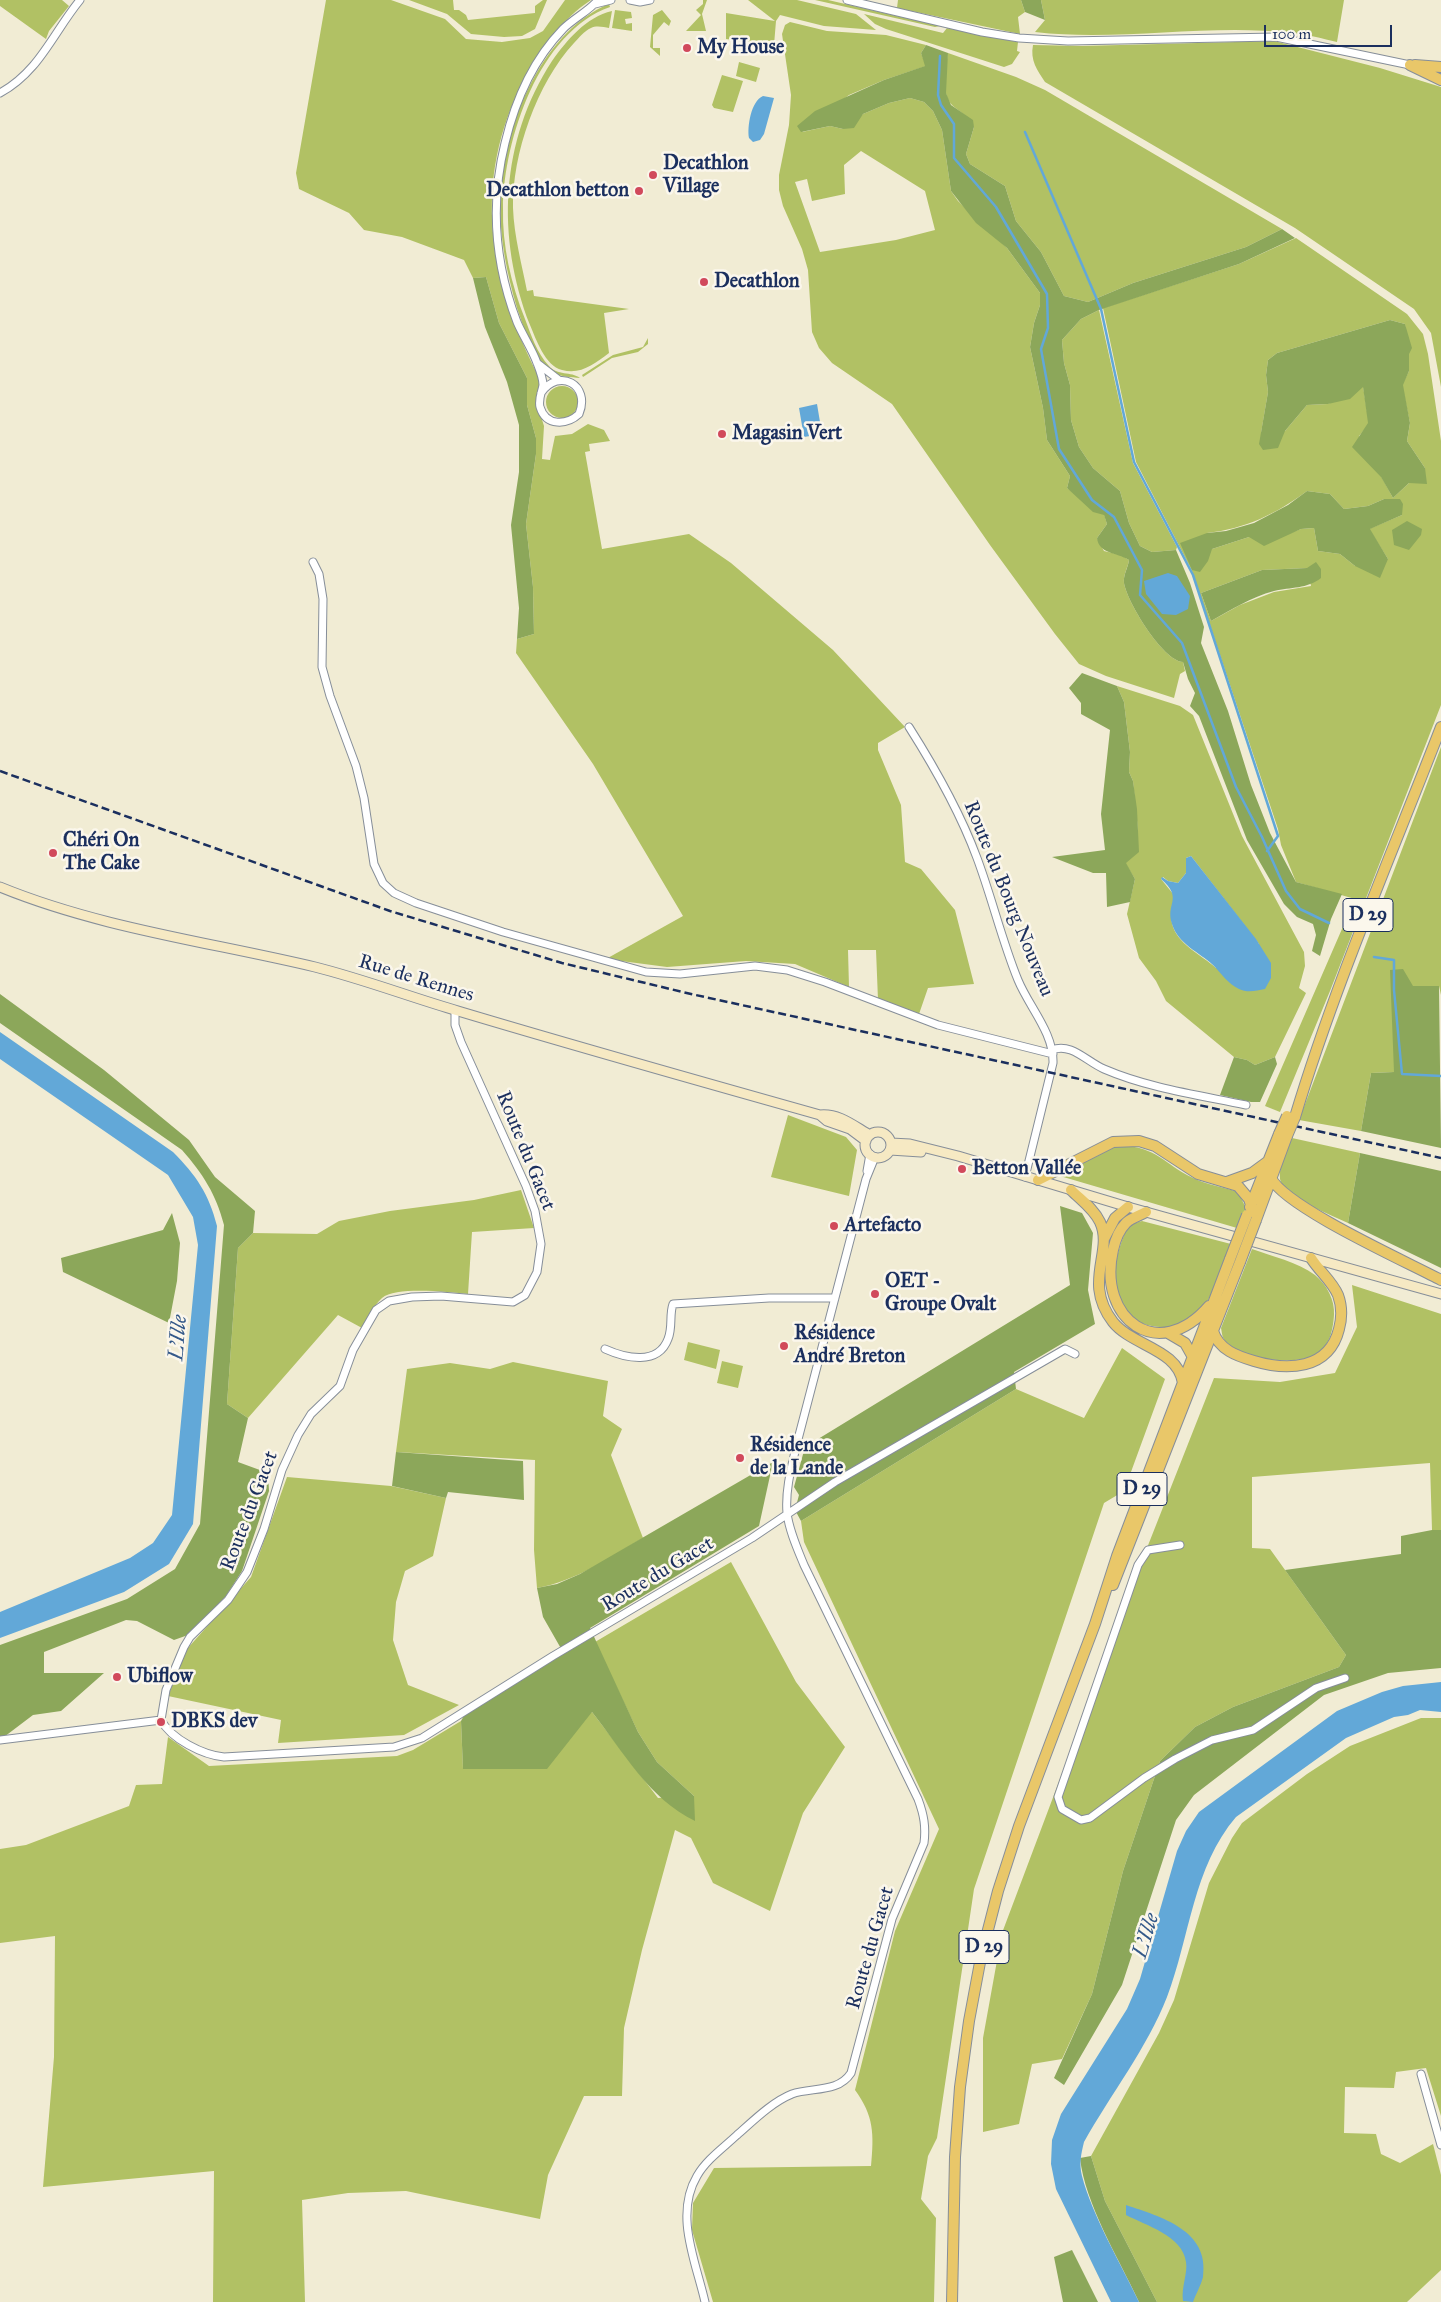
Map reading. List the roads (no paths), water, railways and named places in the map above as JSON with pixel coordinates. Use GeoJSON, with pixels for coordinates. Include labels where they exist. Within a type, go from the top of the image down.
{"type":"FeatureCollection","features":[{"type":"Feature","properties":{"kind":"main road"},"geometry":{"type":"LineString","coordinates":[[1410,65],[1441,67]]}},
{"type":"Feature","properties":{"kind":"main road"},"geometry":{"type":"LineString","coordinates":[[1410,65],[1441,73]]}},
{"type":"Feature","properties":{"kind":"main road"},"geometry":{"type":"LineString","coordinates":[[1410,65],[1441,80]]}},
{"type":"Feature","properties":{"kind":"main road","name":"D 29"},"geometry":{"type":"LineString","coordinates":[[1251,1218],[1252,1203],[1269,1160],[1291,1116],[1441,727]]}},
{"type":"Feature","properties":{"kind":"main road","name":"Rue de Rennes"},"geometry":{"type":"LineString","coordinates":[[0,887],[35,901],[94,917],[316,967],[455,1010],[820,1115],[827,1121],[868,1138],[883,1133],[890,1146],[910,1144],[958,1156],[1128,1207],[1441,1294]]}},
{"type":"Feature","properties":{"kind":"main road","name":"D 29"},"geometry":{"type":"LineString","coordinates":[[952,2302],[955,2157],[960,2088],[981,1958],[998,1891],[1019,1826],[1095,1624],[1117,1556],[1187,1385],[1213,1331],[1235,1260],[1251,1218],[1271,1178],[1283,1135]]}},
{"type":"Feature","properties":{"kind":"main road"},"geometry":{"type":"LineString","coordinates":[[868,1138],[866,1148],[872,1156],[884,1156],[890,1146]]}},
{"type":"Feature","properties":{"kind":"main road"},"geometry":{"type":"LineString","coordinates":[[1038,1180],[1102,1146],[1130,1140],[1155,1146],[1198,1174],[1241,1188],[1252,1203]]}},
{"type":"Feature","properties":{"kind":"main road"},"geometry":{"type":"LineString","coordinates":[[1227,1182],[1252,1173],[1269,1160]]}},
{"type":"Feature","properties":{"kind":"main road"},"geometry":{"type":"LineString","coordinates":[[1271,1178],[1287,1197],[1321,1218],[1441,1280]]}},
{"type":"Feature","properties":{"kind":"main road"},"geometry":{"type":"LineString","coordinates":[[1072,1190],[1097,1216],[1102,1229],[1103,1240],[1098,1284],[1106,1312],[1117,1327],[1129,1336],[1171,1360],[1179,1369],[1187,1385]]}},
{"type":"Feature","properties":{"kind":"main road"},"geometry":{"type":"LineString","coordinates":[[1103,1240],[1115,1218],[1128,1207]]}},
{"type":"Feature","properties":{"kind":"main road"},"geometry":{"type":"LineString","coordinates":[[1146,1212],[1127,1222],[1118,1234],[1111,1264],[1112,1293],[1119,1310],[1132,1323],[1146,1330],[1168,1333],[1185,1343],[1193,1355]]}},
{"type":"Feature","properties":{"kind":"main road"},"geometry":{"type":"LineString","coordinates":[[1213,1331],[1218,1341],[1228,1351],[1268,1366],[1290,1368],[1302,1366],[1322,1356],[1336,1338],[1341,1317],[1341,1305],[1333,1286],[1311,1258]]}},
{"type":"Feature","properties":{"kind":"main road","name":"D 29"},"geometry":{"type":"LineString","coordinates":[[1187,1385],[1193,1355],[1213,1301],[1235,1260]]}},
{"type":"Feature","properties":{"kind":"main road"},"geometry":{"type":"LineString","coordinates":[[1168,1333],[1194,1322],[1213,1301]]}},
{"type":"Feature","properties":{"kind":"street"},"geometry":{"type":"LineString","coordinates":[[0,93],[24,77],[38,62],[80,0]]}},
{"type":"Feature","properties":{"kind":"street"},"geometry":{"type":"LineString","coordinates":[[537,363],[559,380],[571,382],[580,391],[582,406],[573,420],[556,423],[544,415],[540,407],[543,381],[537,363],[518,323],[501,265],[496,221],[498,177],[509,129],[535,67],[562,30],[597,2],[611,0]]}},
{"type":"Feature","properties":{"kind":"street"},"geometry":{"type":"LineString","coordinates":[[630,0],[640,2],[650,0]]}},
{"type":"Feature","properties":{"kind":"street"},"geometry":{"type":"LineString","coordinates":[[847,0],[982,32],[1019,38],[1068,41],[1276,37],[1410,65]]}},
{"type":"Feature","properties":{"kind":"street"},"geometry":{"type":"LineString","coordinates":[[541,393],[545,387],[559,380]]}},
{"type":"Feature","properties":{"kind":"street"},"geometry":{"type":"LineString","coordinates":[[313,562],[319,574],[323,599],[322,667],[358,774],[364,798],[374,864],[384,883],[394,893],[416,903],[503,932],[646,972],[680,974],[755,966],[788,970],[938,1024],[1052,1052],[1067,1048],[1100,1068],[1125,1078],[1246,1105]]}},
{"type":"Feature","properties":{"kind":"street","name":"Route du Bourg Nouveau"},"geometry":{"type":"LineString","coordinates":[[909,727],[942,780],[966,831],[1019,982],[1045,1031],[1052,1052],[1050,1077],[1025,1177]]}},
{"type":"Feature","properties":{"kind":"street","name":"Route du Gacet"},"geometry":{"type":"LineString","coordinates":[[455,1010],[454,1025],[526,1186],[535,1211],[541,1244],[537,1272],[525,1295],[513,1302],[441,1296],[412,1297],[389,1301],[376,1310],[353,1350],[340,1386],[311,1414],[298,1435],[282,1470],[264,1529],[247,1572],[228,1600],[190,1637],[184,1647],[166,1690],[161,1720],[168,1729],[193,1748],[212,1756],[394,1747],[408,1743],[422,1738],[553,1656],[752,1538],[787,1512]]}},
{"type":"Feature","properties":{"kind":"street","name":"Route du Gacet"},"geometry":{"type":"LineString","coordinates":[[706,2302],[687,2229],[688,2196],[692,2185],[718,2152],[783,2098],[801,2092],[837,2086],[851,2073],[856,2062],[892,1919],[924,1843],[926,1830],[924,1816],[918,1799],[804,1565],[791,1531],[787,1512],[788,1482],[797,1443],[872,1156]]}},
{"type":"Feature","properties":{"kind":"street"},"geometry":{"type":"LineString","coordinates":[[605,1350],[630,1359],[644,1358],[658,1351],[668,1341],[673,1304],[693,1301],[835,1298]]}},
{"type":"Feature","properties":{"kind":"street"},"geometry":{"type":"LineString","coordinates":[[787,1512],[835,1482],[1065,1350],[1075,1354]]}},
{"type":"Feature","properties":{"kind":"street"},"geometry":{"type":"LineString","coordinates":[[1180,1545],[1148,1550],[1138,1565],[1058,1797],[1062,1809],[1081,1820],[1090,1818],[1144,1778],[1175,1759],[1212,1740],[1253,1730],[1316,1688],[1345,1678]]}},
{"type":"Feature","properties":{"kind":"street"},"geometry":{"type":"LineString","coordinates":[[0,1740],[161,1720]]}},
{"type":"Feature","properties":{"kind":"street"},"geometry":{"type":"LineString","coordinates":[[1421,2074],[1441,2145]]}},
{"type":"Feature","properties":{"kind":"water"},"geometry":{"type":"Polygon","coordinates":[[[763,96],[774,98],[764,134],[760,140],[753,142],[749,138],[749,121],[755,103],[763,96]]]}},
{"type":"Feature","properties":{"kind":"water"},"geometry":{"type":"Polygon","coordinates":[[[817,404],[822,434],[804,437],[799,408],[817,404]]]}},
{"type":"Feature","properties":{"kind":"water"},"geometry":{"type":"Polygon","coordinates":[[[1168,573],[1177,576],[1190,596],[1188,609],[1176,615],[1162,614],[1146,594],[1144,581],[1168,573]]]}},
{"type":"Feature","properties":{"kind":"water"},"geometry":{"type":"Polygon","coordinates":[[[1191,856],[1256,939],[1271,963],[1271,978],[1265,989],[1248,991],[1235,987],[1213,965],[1184,942],[1175,931],[1170,917],[1173,896],[1168,886],[1161,879],[1162,877],[1168,881],[1178,883],[1186,873],[1186,858],[1191,856]]]}},
{"type":"Feature","properties":{"kind":"water"},"geometry":{"type":"Polygon","coordinates":[[[0,1032],[173,1152],[201,1186],[210,1204],[217,1226],[193,1524],[169,1564],[124,1592],[0,1638],[0,1612],[130,1558],[153,1543],[172,1515],[198,1245],[193,1217],[168,1175],[0,1059],[0,1032]]]}},
{"type":"Feature","properties":{"kind":"water"},"geometry":{"type":"Polygon","coordinates":[[[1441,1682],[1441,1712],[1420,1710],[1408,1715],[1394,1717],[1346,1738],[1236,1817],[1210,1858],[1194,1903],[1175,1974],[1159,2016],[1139,2053],[1094,2124],[1083,2146],[1081,2167],[1087,2191],[1100,2223],[1139,2302],[1111,2302],[1056,2189],[1051,2164],[1052,2140],[1061,2114],[1127,2009],[1140,1979],[1177,1851],[1186,1831],[1199,1812],[1337,1711],[1382,1692],[1403,1686],[1441,1682]]]}},
{"type":"Feature","properties":{"kind":"water"},"geometry":{"type":"Polygon","coordinates":[[[1126,2205],[1154,2215],[1180,2228],[1191,2237],[1199,2248],[1203,2261],[1203,2277],[1193,2302],[1183,2301],[1186,2262],[1178,2245],[1162,2232],[1126,2215],[1126,2205]]]}},
{"type":"Feature","properties":{"kind":"waterway"},"geometry":{"type":"LineString","coordinates":[[940,56],[938,95],[941,105],[954,124],[954,158],[996,207],[1047,294],[1048,328],[1041,349],[1059,449],[1092,500],[1114,517],[1142,570],[1140,595],[1182,643],[1236,787],[1262,837],[1286,891],[1300,909],[1329,923]]}},
{"type":"Feature","properties":{"kind":"waterway"},"geometry":{"type":"LineString","coordinates":[[1025,132],[1101,309],[1134,462],[1193,575],[1278,836],[1267,851]]}},
{"type":"Feature","properties":{"kind":"waterway"},"geometry":{"type":"LineString","coordinates":[[1374,957],[1394,960],[1394,990],[1402,1074],[1441,1076]]}},
{"type":"Feature","properties":{"kind":"railway"},"geometry":{"type":"LineString","coordinates":[[0,771],[390,911],[562,963],[691,994],[1441,1158]]}},
{"type":"Feature","properties":{"kind":"place","name":"My House"},"geometry":{"type":"Point","coordinates":[687,48]}},
{"type":"Feature","properties":{"kind":"place","name":"Decathlon Village"},"geometry":{"type":"Point","coordinates":[653,175]}},
{"type":"Feature","properties":{"kind":"place","name":"Decathlon betton"},"geometry":{"type":"Point","coordinates":[639,191]}},
{"type":"Feature","properties":{"kind":"place","name":"Decathlon"},"geometry":{"type":"Point","coordinates":[704,282]}},
{"type":"Feature","properties":{"kind":"place","name":"Magasin Vert"},"geometry":{"type":"Point","coordinates":[722,434]}},
{"type":"Feature","properties":{"kind":"place","name":"Chéri On The Cake"},"geometry":{"type":"Point","coordinates":[53,853]}},
{"type":"Feature","properties":{"kind":"place","name":"Betton Vallée"},"geometry":{"type":"Point","coordinates":[962,1169]}},
{"type":"Feature","properties":{"kind":"place","name":"Artefacto"},"geometry":{"type":"Point","coordinates":[834,1226]}},
{"type":"Feature","properties":{"kind":"place","name":"OET - Groupe Ovalt"},"geometry":{"type":"Point","coordinates":[875,1294]}},
{"type":"Feature","properties":{"kind":"place","name":"Résidence André Breton"},"geometry":{"type":"Point","coordinates":[784,1346]}},
{"type":"Feature","properties":{"kind":"place","name":"Résidence de la Lande"},"geometry":{"type":"Point","coordinates":[740,1458]}},
{"type":"Feature","properties":{"kind":"place","name":"Ubiflow"},"geometry":{"type":"Point","coordinates":[117,1677]}},
{"type":"Feature","properties":{"kind":"place","name":"DBKS dev"},"geometry":{"type":"Point","coordinates":[161,1722]}},
{"type":"Feature","properties":{"kind":"water label","name":"L'Ille"},"geometry":{"type":"Point","coordinates":[179,1338]}},
{"type":"Feature","properties":{"kind":"water label","name":"L'Ille"},"geometry":{"type":"Point","coordinates":[1147,1936]}}]}
